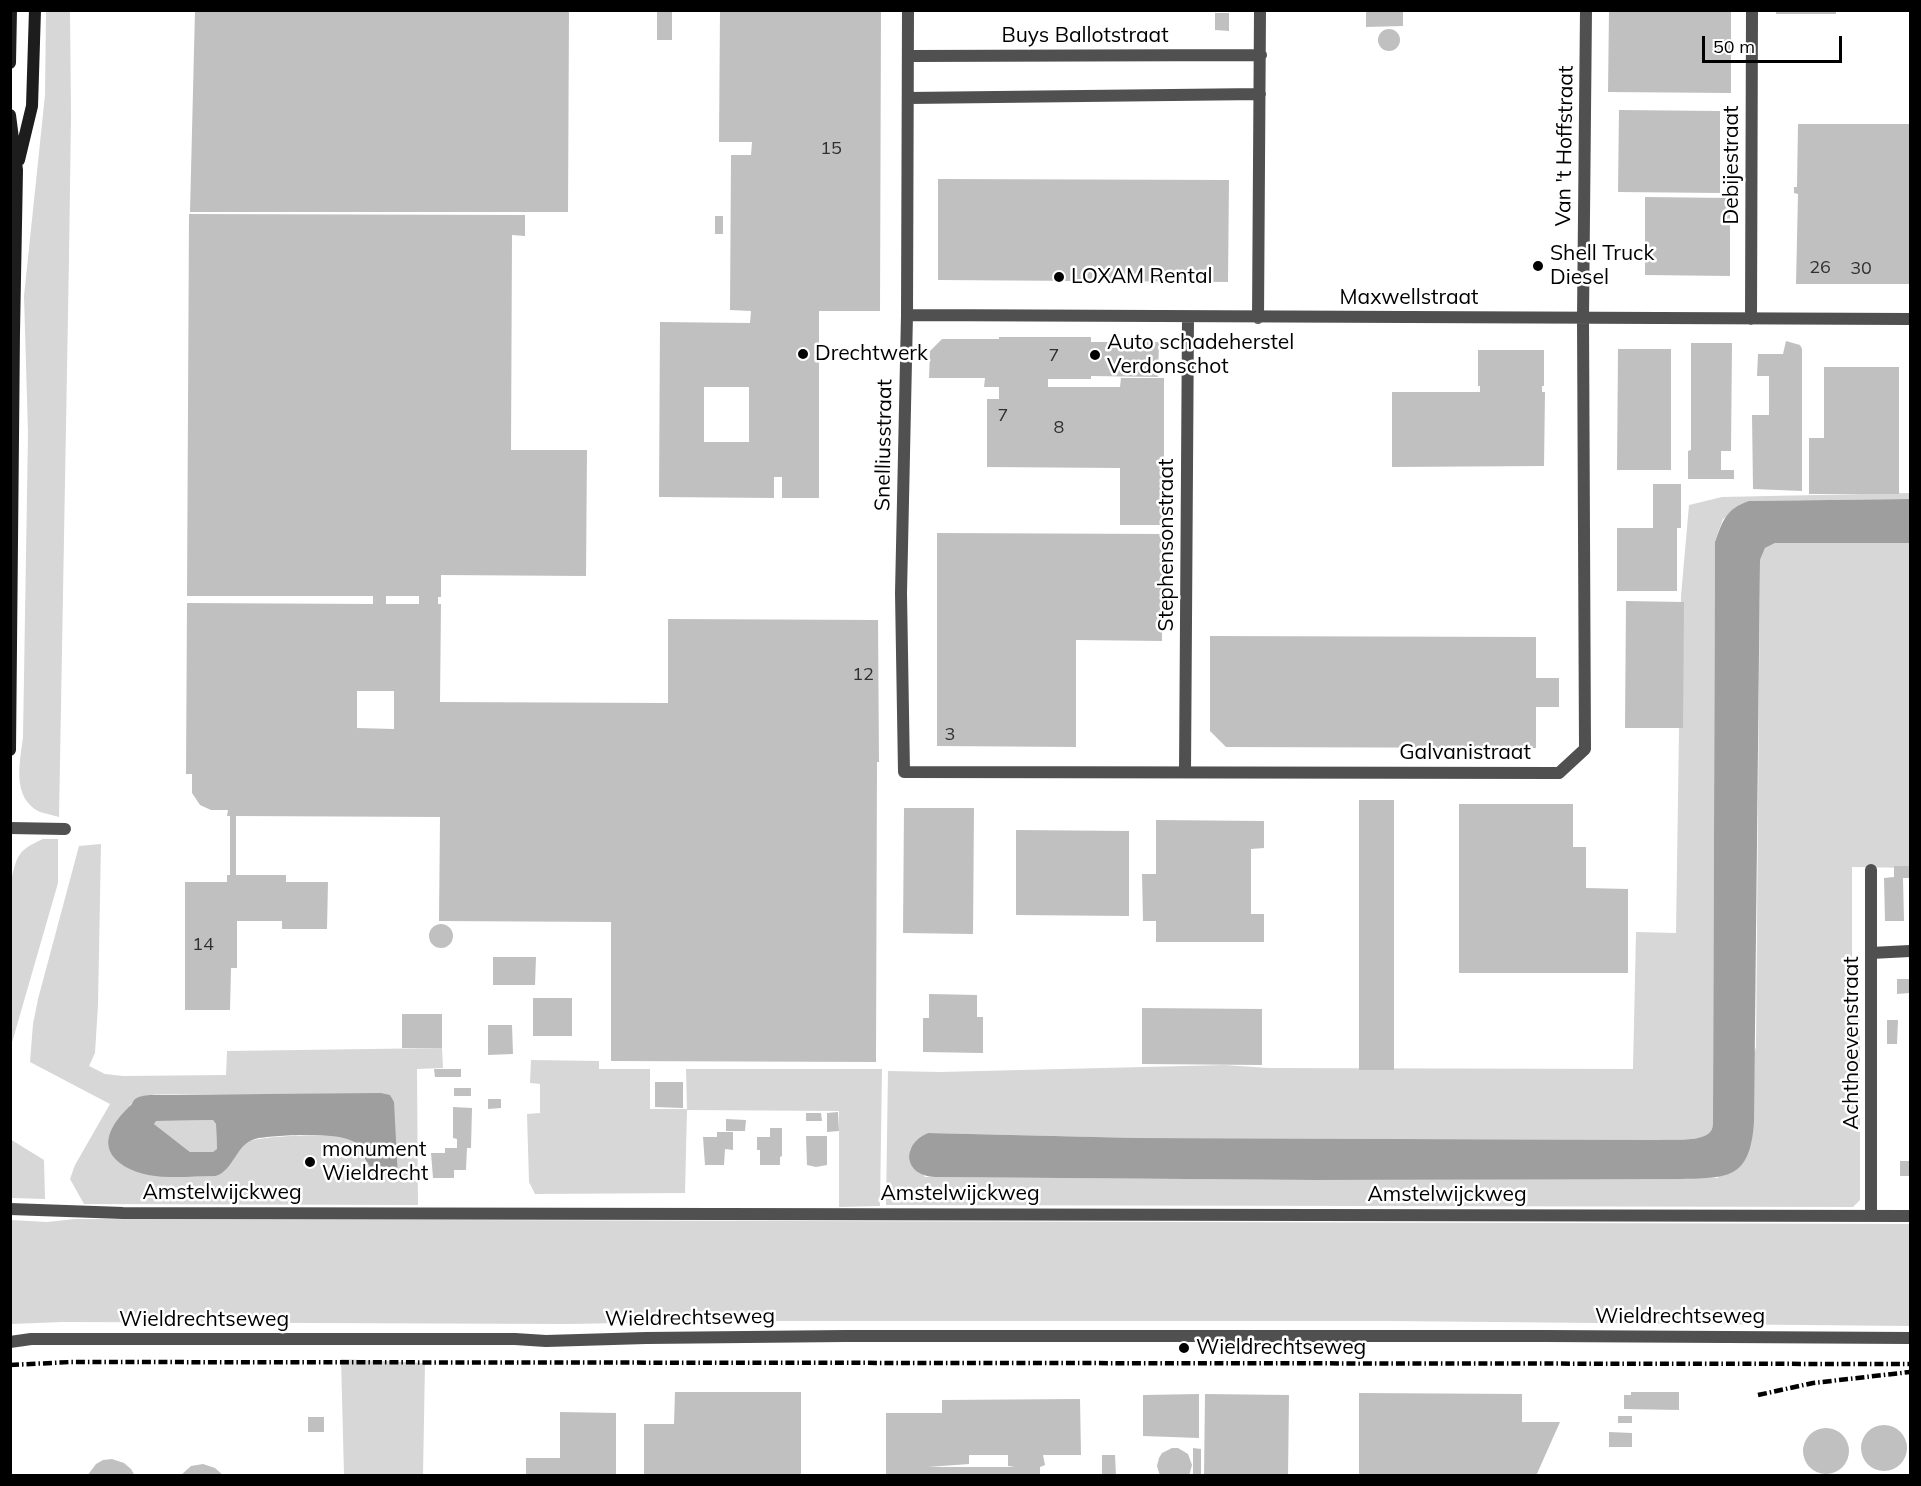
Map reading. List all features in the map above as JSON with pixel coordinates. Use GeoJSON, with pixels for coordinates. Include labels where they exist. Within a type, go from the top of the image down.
{"type":"FeatureCollection","features":[{"type":"Feature","properties":{"kind":"main road"},"geometry":{"type":"LineString","coordinates":[[10,63],[11,10]]}},
{"type":"Feature","properties":{"kind":"main road"},"geometry":{"type":"LineString","coordinates":[[17,170],[33,106],[35,10]]}},
{"type":"Feature","properties":{"kind":"main road"},"geometry":{"type":"LineString","coordinates":[[10,115],[17,170],[10,750]]}},
{"type":"Feature","properties":{"kind":"street","name":"Snelliusstraat"},"geometry":{"type":"LineString","coordinates":[[904,772],[901,593],[907,315],[908,10]]}},
{"type":"Feature","properties":{"kind":"street"},"geometry":{"type":"LineString","coordinates":[[1258,318],[1260,10]]}},
{"type":"Feature","properties":{"kind":"street","name":"Van 't Hoffstraat"},"geometry":{"type":"LineString","coordinates":[[1583,318],[1586,10]]}},
{"type":"Feature","properties":{"kind":"street","name":"Debijestraat"},"geometry":{"type":"LineString","coordinates":[[1751,319],[1752,10]]}},
{"type":"Feature","properties":{"kind":"street","name":"Buys Ballotstraat"},"geometry":{"type":"LineString","coordinates":[[908,56],[1261,55]]}},
{"type":"Feature","properties":{"kind":"street"},"geometry":{"type":"LineString","coordinates":[[908,98],[1260,94]]}},
{"type":"Feature","properties":{"kind":"street","name":"Maxwellstraat"},"geometry":{"type":"LineString","coordinates":[[907,315],[1911,319]]}},
{"type":"Feature","properties":{"kind":"street","name":"Stephensonstraat"},"geometry":{"type":"LineString","coordinates":[[1185,772],[1188,317]]}},
{"type":"Feature","properties":{"kind":"street","name":"Galvanistraat"},"geometry":{"type":"LineString","coordinates":[[904,772],[1559,773],[1585,749],[1583,318]]}},
{"type":"Feature","properties":{"kind":"street"},"geometry":{"type":"LineString","coordinates":[[10,828],[65,829]]}},
{"type":"Feature","properties":{"kind":"street","name":"Achthoevenstraat"},"geometry":{"type":"LineString","coordinates":[[1871,870],[1871,1216]]}},
{"type":"Feature","properties":{"kind":"street"},"geometry":{"type":"LineString","coordinates":[[1871,952],[1911,951]]}},
{"type":"Feature","properties":{"kind":"street","name":"Amstelwijckweg"},"geometry":{"type":"LineString","coordinates":[[10,1209],[123,1213],[1911,1216]]}},
{"type":"Feature","properties":{"kind":"street","name":"Wieldrechtseweg"},"geometry":{"type":"LineString","coordinates":[[10,1342],[31,1339],[515,1339],[546,1341],[845,1336],[1911,1338]]}},
{"type":"Feature","properties":{"kind":"shaded area"},"geometry":{"type":"Polygon","coordinates":[[[46,11],[70,11],[71,115],[59,817],[40,812],[31,806],[21,789],[19,768],[23,737],[28,433],[24,296],[45,95],[46,11]]]}},
{"type":"Feature","properties":{"kind":"shaded area"},"geometry":{"type":"Polygon","coordinates":[[[1910,493],[1910,499],[1749,501],[1723,519],[1715,541],[1713,1120],[1709,1133],[1696,1138],[1659,1140],[1135,1138],[928,1133],[910,1149],[911,1158],[925,1177],[1314,1180],[1718,1178],[1756,1047],[1760,560],[1765,548],[1775,543],[1910,543],[1910,868],[1852,867],[1852,1001],[1860,1010],[1860,1200],[1853,1207],[886,1205],[888,1071],[940,1072],[1225,1065],[1268,1068],[1633,1069],[1636,932],[1676,933],[1681,596],[1689,505],[1722,497],[1910,493]]]}},
{"type":"Feature","properties":{"kind":"shaded area"},"geometry":{"type":"Polygon","coordinates":[[[1910,499],[1910,543],[1775,543],[1765,548],[1760,560],[1754,1122],[1752,1141],[1747,1155],[1733,1172],[1710,1178],[1677,1179],[1314,1180],[935,1177],[925,1175],[912,1166],[909,1159],[913,1145],[928,1133],[1136,1138],[1680,1140],[1696,1138],[1709,1133],[1713,1120],[1715,542],[1726,516],[1741,504],[1749,501],[1910,499]]]}},
{"type":"Feature","properties":{"kind":"shaded area"},"geometry":{"type":"Polygon","coordinates":[[[43,839],[58,839],[58,883],[11,1046],[11,881],[17,859],[23,850],[43,839]]]}},
{"type":"Feature","properties":{"kind":"shaded area"},"geometry":{"type":"Polygon","coordinates":[[[101,844],[98,1005],[95,1053],[89,1066],[105,1074],[123,1076],[226,1075],[227,1051],[442,1048],[443,1068],[417,1069],[418,1205],[84,1204],[70,1179],[75,1165],[110,1104],[30,1062],[33,1024],[38,999],[79,846],[101,844]],[[171,1094],[139,1098],[130,1105],[139,1171],[168,1177],[216,1176],[226,1170],[247,1142],[295,1136],[345,1137],[355,1144],[366,1161],[394,1102],[285,1094],[171,1094]]]}},
{"type":"Feature","properties":{"kind":"shaded area"},"geometry":{"type":"Polygon","coordinates":[[[531,1060],[599,1061],[599,1069],[650,1069],[650,1109],[687,1109],[686,1069],[882,1069],[880,1206],[839,1207],[839,1111],[687,1110],[685,1193],[535,1194],[529,1182],[527,1114],[540,1113],[540,1084],[530,1083],[531,1060]]]}},
{"type":"Feature","properties":{"kind":"shaded area"},"geometry":{"type":"Polygon","coordinates":[[[381,1093],[390,1095],[394,1102],[398,1178],[390,1178],[374,1172],[352,1141],[319,1135],[255,1139],[243,1146],[227,1168],[216,1176],[169,1177],[134,1171],[115,1159],[108,1143],[113,1127],[135,1099],[151,1095],[381,1093]],[[213,1120],[156,1121],[154,1124],[190,1152],[213,1152],[217,1149],[216,1124],[213,1120]]]}},
{"type":"Feature","properties":{"kind":"shaded area"},"geometry":{"type":"Polygon","coordinates":[[[213,1120],[216,1124],[217,1149],[214,1152],[190,1152],[154,1124],[155,1121],[213,1120]]]}},
{"type":"Feature","properties":{"kind":"shaded area"},"geometry":{"type":"Polygon","coordinates":[[[10,1139],[44,1160],[45,1199],[11,1198],[10,1139]]]}},
{"type":"Feature","properties":{"kind":"shaded area"},"geometry":{"type":"Polygon","coordinates":[[[75,1219],[1910,1224],[1910,1326],[1389,1321],[736,1321],[567,1324],[62,1322],[11,1324],[11,1220],[47,1222],[75,1219]]]}},
{"type":"Feature","properties":{"kind":"shaded area"},"geometry":{"type":"Polygon","coordinates":[[[341,1359],[425,1363],[423,1475],[344,1475],[341,1359]]]}},
{"type":"Feature","properties":{"kind":"building"},"geometry":{"type":"Polygon","coordinates":[[[195,10],[569,10],[568,212],[190,212],[195,10]]]}},
{"type":"Feature","properties":{"kind":"building"},"geometry":{"type":"Polygon","coordinates":[[[657,10],[672,10],[672,40],[657,40],[657,10]]]}},
{"type":"Feature","properties":{"kind":"building"},"geometry":{"type":"Polygon","coordinates":[[[720,10],[881,10],[880,311],[819,311],[819,498],[782,498],[782,477],[774,477],[774,498],[659,497],[660,322],[750,323],[751,311],[730,310],[731,155],[751,155],[752,142],[719,142],[720,10]],[[704,387],[704,442],[749,442],[749,387],[704,387]]]}},
{"type":"Feature","properties":{"kind":"building"},"geometry":{"type":"Polygon","coordinates":[[[1366,10],[1403,10],[1403,26],[1366,27],[1366,10]]]}},
{"type":"Feature","properties":{"kind":"building"},"geometry":{"type":"Polygon","coordinates":[[[1609,10],[1731,10],[1731,93],[1608,92],[1609,10]]]}},
{"type":"Feature","properties":{"kind":"building"},"geometry":{"type":"Polygon","coordinates":[[[1776,10],[1836,10],[1836,14],[1776,14],[1776,10]]]}},
{"type":"Feature","properties":{"kind":"building"},"geometry":{"type":"Polygon","coordinates":[[[1215,13],[1229,13],[1229,31],[1215,30],[1215,13]]]}},
{"type":"Feature","properties":{"kind":"building"},"geometry":{"type":"Polygon","coordinates":[[[1389,29],[1397,32],[1400,40],[1397,48],[1389,51],[1381,48],[1378,40],[1381,32],[1389,29]]]}},
{"type":"Feature","properties":{"kind":"building"},"geometry":{"type":"Polygon","coordinates":[[[1619,110],[1720,111],[1720,193],[1618,192],[1619,110]]]}},
{"type":"Feature","properties":{"kind":"building"},"geometry":{"type":"Polygon","coordinates":[[[1798,124],[1910,124],[1910,284],[1796,284],[1798,194],[1794,193],[1794,187],[1797,187],[1798,124]]]}},
{"type":"Feature","properties":{"kind":"building"},"geometry":{"type":"Polygon","coordinates":[[[938,179],[1229,180],[1228,282],[938,280],[938,179]]]}},
{"type":"Feature","properties":{"kind":"building"},"geometry":{"type":"Polygon","coordinates":[[[1645,197],[1730,198],[1730,276],[1645,275],[1645,197]]]}},
{"type":"Feature","properties":{"kind":"building"},"geometry":{"type":"Polygon","coordinates":[[[189,214],[525,215],[525,236],[512,235],[511,450],[587,450],[586,576],[441,575],[441,597],[438,597],[438,604],[441,604],[440,702],[668,703],[668,619],[878,620],[876,1062],[611,1061],[611,922],[439,921],[440,817],[236,816],[236,875],[286,875],[286,882],[328,882],[327,929],[282,929],[282,921],[237,921],[237,968],[231,968],[230,1010],[185,1010],[185,882],[227,882],[227,875],[230,875],[230,816],[227,816],[228,810],[211,810],[200,805],[192,793],[192,774],[186,774],[187,603],[373,604],[373,596],[187,596],[189,214]],[[386,596],[386,604],[419,604],[419,596],[386,596]],[[357,691],[357,728],[394,729],[394,691],[357,691]]]}},
{"type":"Feature","properties":{"kind":"building"},"geometry":{"type":"Polygon","coordinates":[[[715,216],[723,216],[723,234],[715,234],[715,216]]]}},
{"type":"Feature","properties":{"kind":"building"},"geometry":{"type":"Polygon","coordinates":[[[999,337],[1091,337],[1091,342],[1159,342],[1158,377],[1091,376],[1091,379],[1048,379],[1048,387],[1120,387],[1121,378],[1164,378],[1164,525],[1120,525],[1120,468],[987,467],[987,399],[999,399],[999,387],[984,387],[985,378],[929,378],[930,351],[942,339],[999,339],[999,337]]]}},
{"type":"Feature","properties":{"kind":"building"},"geometry":{"type":"Polygon","coordinates":[[[1786,341],[1800,345],[1802,349],[1802,491],[1753,489],[1752,415],[1769,415],[1769,376],[1757,376],[1758,354],[1783,354],[1786,341]]]}},
{"type":"Feature","properties":{"kind":"building"},"geometry":{"type":"Polygon","coordinates":[[[1691,343],[1732,343],[1731,451],[1721,451],[1721,470],[1734,470],[1734,479],[1688,479],[1688,451],[1691,450],[1691,343]]]}},
{"type":"Feature","properties":{"kind":"building"},"geometry":{"type":"Polygon","coordinates":[[[1618,349],[1671,349],[1671,470],[1617,470],[1618,349]]]}},
{"type":"Feature","properties":{"kind":"building"},"geometry":{"type":"Polygon","coordinates":[[[1478,350],[1544,350],[1542,392],[1545,392],[1544,466],[1392,467],[1392,392],[1480,392],[1478,350]]]}},
{"type":"Feature","properties":{"kind":"building"},"geometry":{"type":"Polygon","coordinates":[[[1824,367],[1899,367],[1899,494],[1809,494],[1809,438],[1824,438],[1824,367]]]}},
{"type":"Feature","properties":{"kind":"building"},"geometry":{"type":"Polygon","coordinates":[[[1653,484],[1681,484],[1681,528],[1677,528],[1677,591],[1617,591],[1617,528],[1653,528],[1653,484]]]}},
{"type":"Feature","properties":{"kind":"building"},"geometry":{"type":"Polygon","coordinates":[[[937,533],[1162,534],[1162,641],[1076,640],[1076,747],[937,746],[937,533]]]}},
{"type":"Feature","properties":{"kind":"building"},"geometry":{"type":"Polygon","coordinates":[[[1626,601],[1684,602],[1683,728],[1625,728],[1626,601]]]}},
{"type":"Feature","properties":{"kind":"building"},"geometry":{"type":"Polygon","coordinates":[[[1210,636],[1536,637],[1536,678],[1559,678],[1559,707],[1536,707],[1536,748],[1226,747],[1210,731],[1210,636]]]}},
{"type":"Feature","properties":{"kind":"building"},"geometry":{"type":"Polygon","coordinates":[[[1359,800],[1394,800],[1394,1070],[1359,1070],[1359,800]]]}},
{"type":"Feature","properties":{"kind":"building"},"geometry":{"type":"Polygon","coordinates":[[[1459,804],[1573,804],[1573,847],[1586,847],[1586,888],[1628,889],[1628,973],[1459,973],[1459,804]]]}},
{"type":"Feature","properties":{"kind":"building"},"geometry":{"type":"Polygon","coordinates":[[[904,808],[974,808],[973,934],[903,933],[904,808]]]}},
{"type":"Feature","properties":{"kind":"building"},"geometry":{"type":"Polygon","coordinates":[[[1156,820],[1264,821],[1264,848],[1251,849],[1251,914],[1264,914],[1264,942],[1156,942],[1156,921],[1143,921],[1142,874],[1156,874],[1156,820]]]}},
{"type":"Feature","properties":{"kind":"building"},"geometry":{"type":"Polygon","coordinates":[[[1016,830],[1129,831],[1129,916],[1016,915],[1016,830]]]}},
{"type":"Feature","properties":{"kind":"building"},"geometry":{"type":"Polygon","coordinates":[[[1894,866],[1910,866],[1910,878],[1903,878],[1904,921],[1885,921],[1884,878],[1894,877],[1894,866]]]}},
{"type":"Feature","properties":{"kind":"building"},"geometry":{"type":"Polygon","coordinates":[[[441,924],[450,927],[453,936],[450,945],[441,948],[432,945],[429,936],[432,927],[441,924]]]}},
{"type":"Feature","properties":{"kind":"building"},"geometry":{"type":"Polygon","coordinates":[[[493,957],[536,957],[535,985],[493,985],[493,957]]]}},
{"type":"Feature","properties":{"kind":"building"},"geometry":{"type":"Polygon","coordinates":[[[1897,979],[1910,979],[1910,993],[1897,994],[1897,979]]]}},
{"type":"Feature","properties":{"kind":"building"},"geometry":{"type":"Polygon","coordinates":[[[929,994],[977,995],[977,1017],[983,1017],[983,1053],[923,1052],[923,1018],[929,1018],[929,994]]]}},
{"type":"Feature","properties":{"kind":"building"},"geometry":{"type":"Polygon","coordinates":[[[533,998],[572,998],[572,1036],[533,1036],[533,998]]]}},
{"type":"Feature","properties":{"kind":"building"},"geometry":{"type":"Polygon","coordinates":[[[1142,1008],[1262,1009],[1262,1065],[1142,1064],[1142,1008]]]}},
{"type":"Feature","properties":{"kind":"building"},"geometry":{"type":"Polygon","coordinates":[[[402,1014],[442,1014],[442,1048],[402,1048],[402,1014]]]}},
{"type":"Feature","properties":{"kind":"building"},"geometry":{"type":"Polygon","coordinates":[[[1887,1020],[1898,1020],[1897,1044],[1887,1044],[1887,1020]]]}},
{"type":"Feature","properties":{"kind":"building"},"geometry":{"type":"Polygon","coordinates":[[[488,1025],[512,1025],[513,1054],[488,1055],[488,1025]]]}},
{"type":"Feature","properties":{"kind":"building"},"geometry":{"type":"Polygon","coordinates":[[[434,1069],[461,1069],[461,1077],[435,1077],[434,1069]]]}},
{"type":"Feature","properties":{"kind":"building"},"geometry":{"type":"Polygon","coordinates":[[[655,1082],[683,1082],[683,1108],[655,1107],[655,1082]]]}},
{"type":"Feature","properties":{"kind":"building"},"geometry":{"type":"Polygon","coordinates":[[[454,1088],[471,1088],[471,1096],[454,1096],[454,1088]]]}},
{"type":"Feature","properties":{"kind":"building"},"geometry":{"type":"Polygon","coordinates":[[[488,1099],[501,1099],[501,1108],[488,1109],[488,1099]]]}},
{"type":"Feature","properties":{"kind":"building"},"geometry":{"type":"Polygon","coordinates":[[[453,1107],[472,1108],[471,1148],[467,1148],[466,1170],[454,1170],[454,1178],[433,1178],[431,1153],[445,1153],[445,1148],[457,1148],[457,1139],[453,1138],[453,1107]]]}},
{"type":"Feature","properties":{"kind":"building"},"geometry":{"type":"Polygon","coordinates":[[[838,1112],[839,1131],[827,1132],[827,1113],[838,1112]]]}},
{"type":"Feature","properties":{"kind":"building"},"geometry":{"type":"Polygon","coordinates":[[[806,1113],[821,1113],[822,1121],[806,1121],[806,1113]]]}},
{"type":"Feature","properties":{"kind":"building"},"geometry":{"type":"Polygon","coordinates":[[[726,1119],[746,1120],[745,1131],[726,1131],[726,1119]]]}},
{"type":"Feature","properties":{"kind":"building"},"geometry":{"type":"Polygon","coordinates":[[[770,1128],[782,1128],[780,1165],[760,1165],[757,1137],[770,1137],[770,1128]]]}},
{"type":"Feature","properties":{"kind":"building"},"geometry":{"type":"Polygon","coordinates":[[[717,1132],[733,1132],[733,1150],[725,1149],[724,1165],[705,1165],[703,1137],[717,1137],[717,1132]]]}},
{"type":"Feature","properties":{"kind":"building"},"geometry":{"type":"Polygon","coordinates":[[[806,1136],[827,1136],[827,1165],[816,1167],[807,1165],[806,1136]]]}},
{"type":"Feature","properties":{"kind":"building"},"geometry":{"type":"Polygon","coordinates":[[[1900,1161],[1910,1161],[1910,1176],[1900,1176],[1900,1161]]]}},
{"type":"Feature","properties":{"kind":"building"},"geometry":{"type":"Polygon","coordinates":[[[675,1392],[801,1392],[801,1476],[644,1476],[644,1424],[674,1424],[675,1392]]]}},
{"type":"Feature","properties":{"kind":"building"},"geometry":{"type":"Polygon","coordinates":[[[1631,1392],[1679,1392],[1679,1410],[1624,1409],[1624,1395],[1631,1395],[1631,1392]]]}},
{"type":"Feature","properties":{"kind":"building"},"geometry":{"type":"Polygon","coordinates":[[[1359,1393],[1522,1394],[1522,1422],[1560,1422],[1536,1476],[1359,1476],[1359,1393]]]}},
{"type":"Feature","properties":{"kind":"building"},"geometry":{"type":"Polygon","coordinates":[[[1199,1394],[1199,1438],[1143,1436],[1143,1395],[1199,1394]]]}},
{"type":"Feature","properties":{"kind":"building"},"geometry":{"type":"Polygon","coordinates":[[[1205,1394],[1289,1395],[1288,1476],[1204,1476],[1205,1394]]]}},
{"type":"Feature","properties":{"kind":"building"},"geometry":{"type":"Polygon","coordinates":[[[1080,1399],[1081,1455],[1043,1455],[1045,1465],[1040,1467],[1040,1476],[886,1476],[886,1413],[942,1413],[942,1400],[1080,1399]],[[969,1455],[969,1464],[928,1467],[1015,1467],[1008,1466],[1008,1455],[969,1455]]]}},
{"type":"Feature","properties":{"kind":"building"},"geometry":{"type":"Polygon","coordinates":[[[560,1412],[616,1413],[616,1476],[526,1476],[526,1458],[560,1458],[560,1412]]]}},
{"type":"Feature","properties":{"kind":"building"},"geometry":{"type":"Polygon","coordinates":[[[1618,1416],[1632,1416],[1632,1423],[1618,1423],[1618,1416]]]}},
{"type":"Feature","properties":{"kind":"building"},"geometry":{"type":"Polygon","coordinates":[[[308,1417],[324,1417],[324,1432],[308,1432],[308,1417]]]}},
{"type":"Feature","properties":{"kind":"building"},"geometry":{"type":"Polygon","coordinates":[[[1889,1425],[1901,1431],[1906,1439],[1906,1457],[1901,1465],[1893,1470],[1879,1471],[1871,1468],[1864,1461],[1861,1443],[1864,1435],[1871,1428],[1889,1425]]]}},
{"type":"Feature","properties":{"kind":"building"},"geometry":{"type":"Polygon","coordinates":[[[1831,1428],[1843,1434],[1848,1442],[1848,1460],[1843,1468],[1835,1473],[1821,1474],[1813,1471],[1806,1464],[1803,1446],[1806,1438],[1813,1431],[1831,1428]]]}},
{"type":"Feature","properties":{"kind":"building"},"geometry":{"type":"Polygon","coordinates":[[[1609,1432],[1632,1433],[1632,1447],[1609,1447],[1609,1432]]]}},
{"type":"Feature","properties":{"kind":"building"},"geometry":{"type":"Polygon","coordinates":[[[1178,1448],[1188,1454],[1192,1465],[1189,1476],[1160,1476],[1157,1466],[1159,1458],[1162,1453],[1178,1448]]]}},
{"type":"Feature","properties":{"kind":"building"},"geometry":{"type":"Polygon","coordinates":[[[1193,1448],[1201,1449],[1201,1476],[1193,1476],[1193,1448]]]}},
{"type":"Feature","properties":{"kind":"building"},"geometry":{"type":"Polygon","coordinates":[[[1102,1455],[1115,1455],[1116,1476],[1102,1476],[1102,1455]]]}},
{"type":"Feature","properties":{"kind":"building"},"geometry":{"type":"Polygon","coordinates":[[[112,1459],[124,1463],[135,1476],[87,1476],[96,1464],[112,1459]]]}},
{"type":"Feature","properties":{"kind":"building"},"geometry":{"type":"Polygon","coordinates":[[[203,1464],[215,1468],[224,1476],[180,1476],[191,1466],[203,1464]]]}},
{"type":"Feature","properties":{"kind":"railway"},"geometry":{"type":"LineString","coordinates":[[10,1365],[71,1362],[1910,1364]]}},
{"type":"Feature","properties":{"kind":"railway"},"geometry":{"type":"LineString","coordinates":[[1758,1395],[1813,1383],[1910,1372]]}},
{"type":"Feature","properties":{"kind":"place","name":"Shell Truck Diesel"},"geometry":{"type":"Point","coordinates":[1538,266]}},
{"type":"Feature","properties":{"kind":"place","name":"LOXAM Rental"},"geometry":{"type":"Point","coordinates":[1059,277]}},
{"type":"Feature","properties":{"kind":"place","name":"Drechtwerk"},"geometry":{"type":"Point","coordinates":[803,354]}},
{"type":"Feature","properties":{"kind":"place","name":"Auto schadeherstel Verdonschot"},"geometry":{"type":"Point","coordinates":[1095,355]}},
{"type":"Feature","properties":{"kind":"place","name":"monument Wieldrecht"},"geometry":{"type":"Point","coordinates":[310,1162]}},
{"type":"Feature","properties":{"kind":"place","name":"Wieldrechtseweg"},"geometry":{"type":"Point","coordinates":[1184,1348]}}]}
